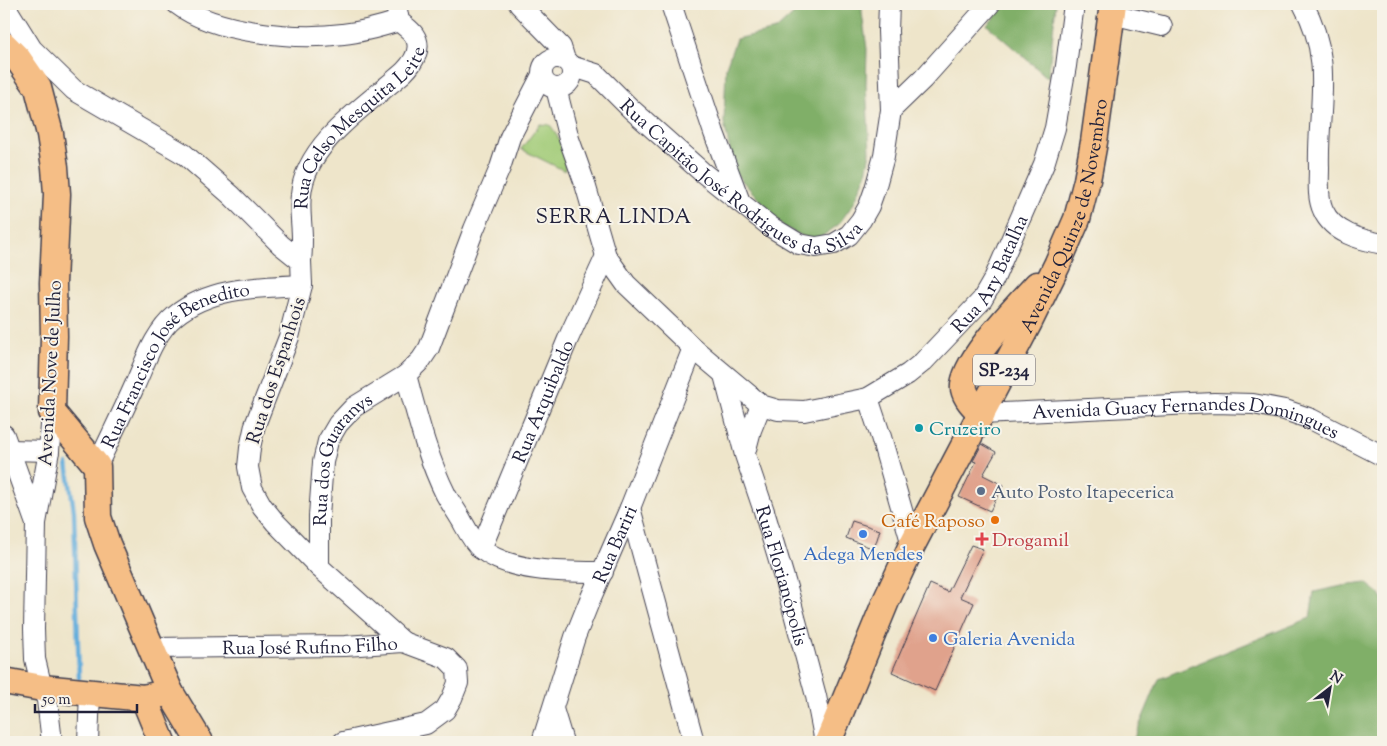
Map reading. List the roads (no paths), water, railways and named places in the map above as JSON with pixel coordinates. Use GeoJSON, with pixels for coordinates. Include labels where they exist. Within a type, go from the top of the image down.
{"type":"FeatureCollection","features":[{"type":"Feature","properties":{"kind":"main road","name":"Avenida Quinze de Novembro"},"geometry":{"type":"LineString","coordinates":[[982,414],[964,389],[964,379],[967,371],[989,338],[1057,265],[1076,219],[1087,180],[1099,111],[1112,9]]}},
{"type":"Feature","properties":{"kind":"main road","name":"Avenida Nove de Julho"},"geometry":{"type":"LineString","coordinates":[[18,51],[43,101],[55,167],[57,194],[53,283],[52,412]]}},
{"type":"Feature","properties":{"kind":"main road"},"geometry":{"type":"LineString","coordinates":[[52,412],[97,466],[98,517],[107,544],[170,692],[200,742]]}},
{"type":"Feature","properties":{"kind":"main road"},"geometry":{"type":"LineString","coordinates":[[826,742],[839,717],[886,601],[912,545],[982,414]]}},
{"type":"Feature","properties":{"kind":"main road"},"geometry":{"type":"LineString","coordinates":[[4,681],[42,688],[144,698],[170,692]]}},
{"type":"Feature","properties":{"kind":"main road"},"geometry":{"type":"LineString","coordinates":[[144,698],[162,742]]}},
{"type":"Feature","properties":{"kind":"street"},"geometry":{"type":"LineString","coordinates":[[4,4],[18,51],[74,90],[184,154],[231,195],[281,245],[301,261]]}},
{"type":"Feature","properties":{"kind":"street"},"geometry":{"type":"LineString","coordinates":[[177,4],[193,13],[228,26],[269,33],[310,36],[368,30],[397,12]]}},
{"type":"Feature","properties":{"kind":"street"},"geometry":{"type":"LineString","coordinates":[[519,4],[561,47],[558,75],[567,132],[585,184],[606,256],[626,284],[693,348],[761,405],[751,430],[745,455]]}},
{"type":"Feature","properties":{"kind":"street"},"geometry":{"type":"LineString","coordinates":[[671,4],[714,133],[741,204]]}},
{"type":"Feature","properties":{"kind":"street","name":"Rua Capitão José Rodrigues da Silva"},"geometry":{"type":"LineString","coordinates":[[558,75],[596,74],[631,109],[702,172],[771,227],[799,244],[816,247],[834,244],[849,235],[869,206],[884,156],[892,110],[888,31],[889,4]]}},
{"type":"Feature","properties":{"kind":"street"},"geometry":{"type":"LineString","coordinates":[[892,110],[923,79],[990,4]]}},
{"type":"Feature","properties":{"kind":"street","name":"Rua Ary Batalha"},"geometry":{"type":"LineString","coordinates":[[761,405],[778,410],[804,411],[868,398],[908,374],[923,362],[982,300],[994,279],[1022,218],[1047,155],[1055,128],[1074,4]]}},
{"type":"Feature","properties":{"kind":"street"},"geometry":{"type":"LineString","coordinates":[[1304,4],[1319,40],[1322,65],[1318,160],[1319,194],[1322,209],[1329,220],[1342,231],[1359,239],[1383,244]]}},
{"type":"Feature","properties":{"kind":"street"},"geometry":{"type":"LineString","coordinates":[[1112,9],[1162,26]]}},
{"type":"Feature","properties":{"kind":"street","name":"Rua Celso Mesquita Leite"},"geometry":{"type":"LineString","coordinates":[[301,261],[301,195],[312,162],[320,147],[332,134],[411,66],[416,56],[417,45],[414,35],[397,12]]}},
{"type":"Feature","properties":{"kind":"street","name":"Rua dos Guaranys"},"geometry":{"type":"LineString","coordinates":[[320,567],[319,516],[323,462],[328,441],[338,424],[354,407],[406,376],[422,360],[429,348],[518,121],[558,75]]}},
{"type":"Feature","properties":{"kind":"street"},"geometry":{"type":"LineString","coordinates":[[43,101],[74,90]]}},
{"type":"Feature","properties":{"kind":"street","name":"Rua Arquibaldo"},"geometry":{"type":"LineString","coordinates":[[481,549],[568,339],[606,256]]}},
{"type":"Feature","properties":{"kind":"street","name":"Rua dos Espanhois"},"geometry":{"type":"LineString","coordinates":[[301,261],[302,285],[289,337],[255,425],[250,448],[248,467],[252,488],[262,506],[275,522],[320,567],[403,642]]}},
{"type":"Feature","properties":{"kind":"street","name":"Rua Francisco José Benedito"},"geometry":{"type":"LineString","coordinates":[[97,466],[150,351],[161,330],[175,316],[192,305],[243,288],[302,285]]}},
{"type":"Feature","properties":{"kind":"street","name":"Rua Bariri"},"geometry":{"type":"LineString","coordinates":[[542,742],[589,602],[630,508],[693,348]]}},
{"type":"Feature","properties":{"kind":"street","name":"Rua Florianópolis"},"geometry":{"type":"LineString","coordinates":[[724,374],[745,455],[788,591],[816,696],[826,742]]}},
{"type":"Feature","properties":{"kind":"street"},"geometry":{"type":"LineString","coordinates":[[406,376],[423,436],[446,494],[481,549],[520,566],[560,571],[603,572]]}},
{"type":"Feature","properties":{"kind":"street"},"geometry":{"type":"LineString","coordinates":[[868,398],[887,456],[912,545]]}},
{"type":"Feature","properties":{"kind":"street","name":"Avenida Guacy Fernandes Domingues"},"geometry":{"type":"LineString","coordinates":[[982,414],[1214,403],[1253,404],[1285,410],[1311,419],[1383,456]]}},
{"type":"Feature","properties":{"kind":"street","name":"Avenida Nove de Julho"},"geometry":{"type":"LineString","coordinates":[[52,412],[49,451],[36,523],[35,659],[48,709],[52,742]]}},
{"type":"Feature","properties":{"kind":"street"},"geometry":{"type":"LineString","coordinates":[[6,443],[49,451]]}},
{"type":"Feature","properties":{"kind":"street"},"geometry":{"type":"LineString","coordinates":[[6,443],[36,523]]}},
{"type":"Feature","properties":{"kind":"street"},"geometry":{"type":"LineString","coordinates":[[630,508],[694,742]]}},
{"type":"Feature","properties":{"kind":"street","name":"Rua José Rufino Filho"},"geometry":{"type":"LineString","coordinates":[[152,648],[345,646],[403,642],[446,658],[456,669],[458,683],[452,698],[445,710],[426,724],[343,742]]}},
{"type":"Feature","properties":{"kind":"street"},"geometry":{"type":"LineString","coordinates":[[88,742],[90,693]]}},
{"type":"Feature","properties":{"kind":"street"},"geometry":{"type":"LineString","coordinates":[[816,696],[839,717]]}},
{"type":"Feature","properties":{"kind":"street"},"geometry":{"type":"LineString","coordinates":[[553,709],[563,742]]}},
{"type":"Feature","properties":{"kind":"waterway"},"geometry":{"type":"LineString","coordinates":[[67,464],[74,511],[79,678]]}},
{"type":"Feature","properties":{"kind":"place","name":"Cruzeiro"},"geometry":{"type":"Point","coordinates":[919,428]}},
{"type":"Feature","properties":{"kind":"place","name":"Auto Posto Itapecerica"},"geometry":{"type":"Point","coordinates":[981,491]}},
{"type":"Feature","properties":{"kind":"place","name":"Café Raposo"},"geometry":{"type":"Point","coordinates":[995,520]}},
{"type":"Feature","properties":{"kind":"place","name":"Adega Mendes"},"geometry":{"type":"Point","coordinates":[863,534]}},
{"type":"Feature","properties":{"kind":"place","name":"Drogamil"},"geometry":{"type":"Point","coordinates":[982,539]}},
{"type":"Feature","properties":{"kind":"place","name":"Galeria Avenida"},"geometry":{"type":"Point","coordinates":[933,638]}},
{"type":"Feature","properties":{"kind":"district","name":"SERRA LINDA"},"geometry":{"type":"Point","coordinates":[614,216]}}]}
